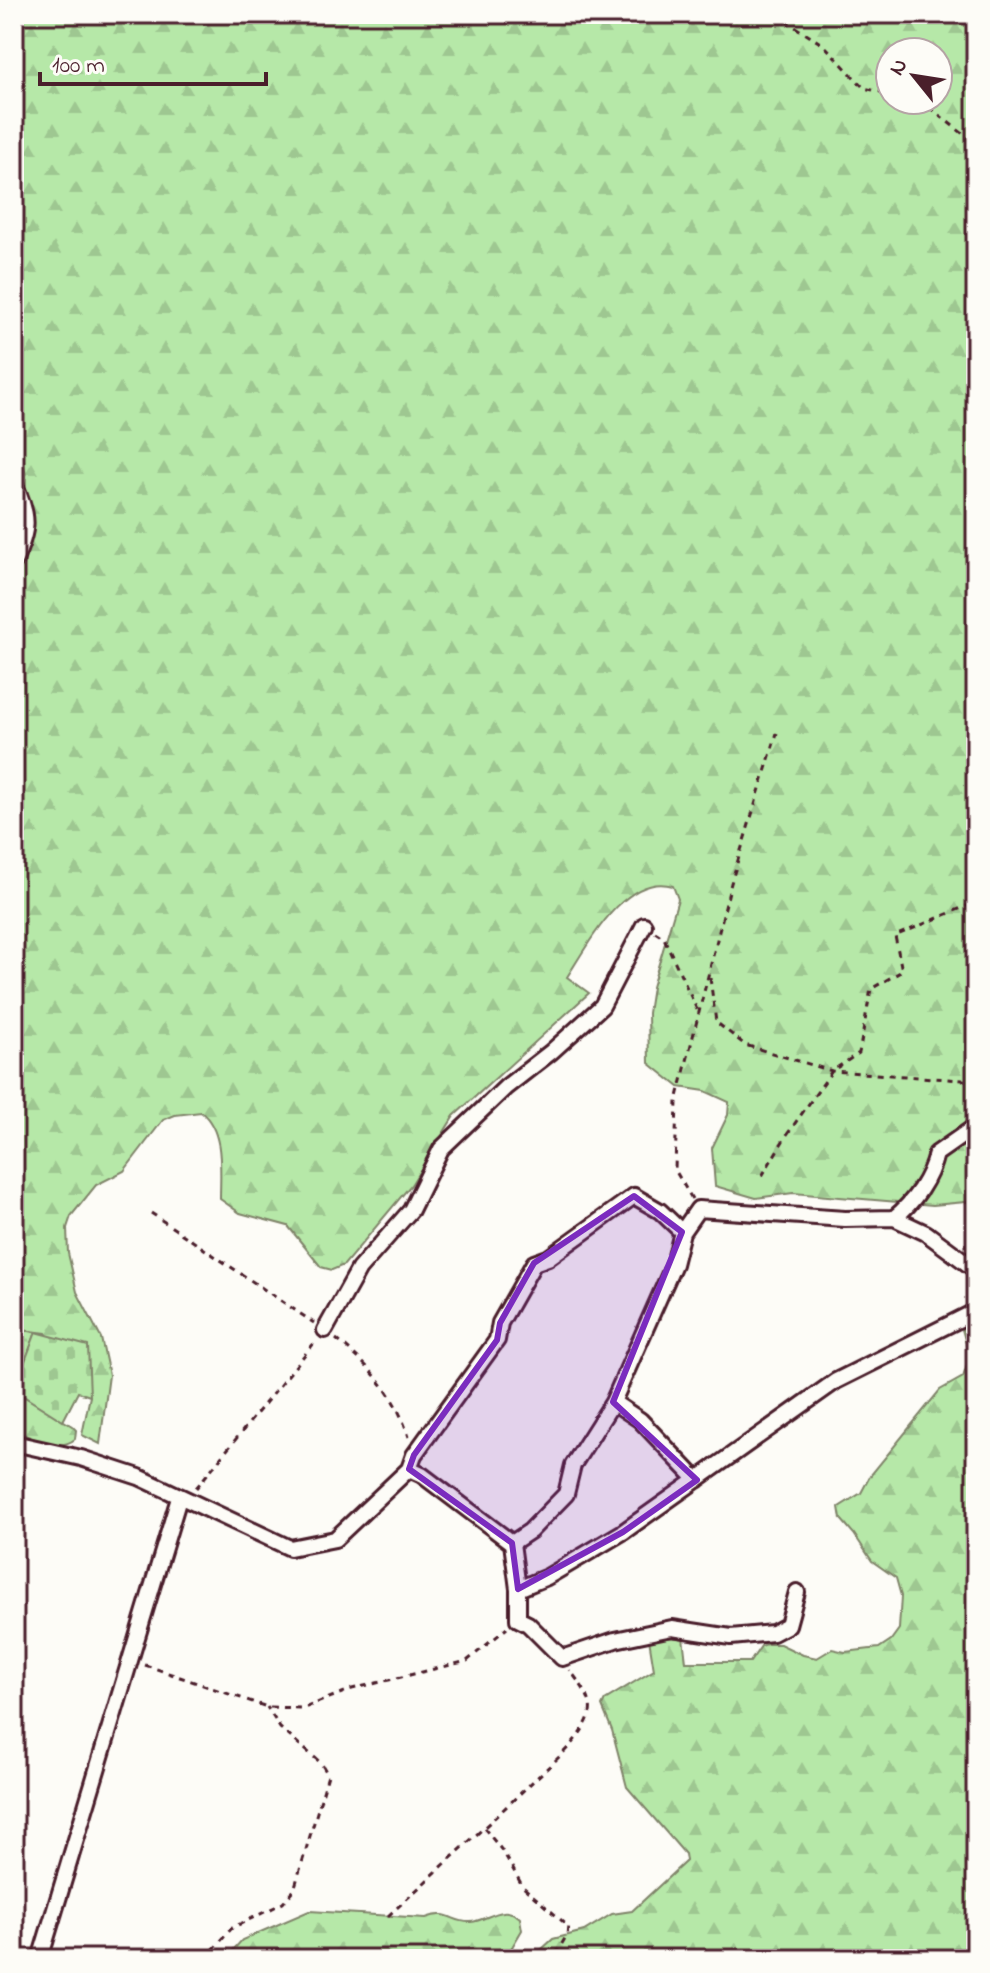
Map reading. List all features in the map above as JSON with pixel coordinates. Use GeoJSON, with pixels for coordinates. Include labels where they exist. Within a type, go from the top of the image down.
{"type":"FeatureCollection","features":[{"type":"Feature","properties":{"kind":"street"},"geometry":{"type":"LineString","coordinates":[[14,483],[23,502],[27,533],[14,562]]}},
{"type":"Feature","properties":{"kind":"street"},"geometry":{"type":"LineString","coordinates":[[325,1330],[359,1269],[411,1210],[441,1149],[506,1087],[602,1006],[644,925]]}},
{"type":"Feature","properties":{"kind":"street"},"geometry":{"type":"LineString","coordinates":[[894,1218],[905,1209],[931,1173],[936,1154],[976,1126]]}},
{"type":"Feature","properties":{"kind":"street"},"geometry":{"type":"LineString","coordinates":[[14,1443],[81,1458],[139,1477],[290,1548],[335,1539],[409,1469],[414,1455],[497,1340],[500,1323],[534,1263],[548,1258],[634,1196],[660,1211],[682,1232]]}},
{"type":"Feature","properties":{"kind":"street"},"geometry":{"type":"LineString","coordinates":[[512,1543],[530,1531],[566,1494],[573,1465],[613,1402],[674,1264],[682,1232],[698,1209],[845,1219],[894,1218],[926,1233],[976,1270]]}},
{"type":"Feature","properties":{"kind":"street"},"geometry":{"type":"LineString","coordinates":[[518,1589],[547,1577],[623,1532],[836,1381],[976,1311]]}},
{"type":"Feature","properties":{"kind":"street"},"geometry":{"type":"LineString","coordinates":[[613,1402],[640,1420],[697,1480]]}},
{"type":"Feature","properties":{"kind":"street"},"geometry":{"type":"LineString","coordinates":[[409,1469],[422,1475],[512,1543],[518,1619],[528,1624],[562,1658],[615,1640],[672,1628],[731,1637],[773,1633],[788,1625],[797,1592]]}},
{"type":"Feature","properties":{"kind":"street"},"geometry":{"type":"LineString","coordinates":[[40,1959],[179,1498]]}},
{"type":"Feature","properties":{"kind":"path"},"geometry":{"type":"LineString","coordinates":[[775,14],[825,46],[864,88],[874,90]]}},
{"type":"Feature","properties":{"kind":"path"},"geometry":{"type":"LineString","coordinates":[[940,116],[976,144]]}},
{"type":"Feature","properties":{"kind":"path"},"geometry":{"type":"LineString","coordinates":[[698,1209],[675,1170],[677,1101],[731,883],[777,733]]}},
{"type":"Feature","properties":{"kind":"path"},"geometry":{"type":"LineString","coordinates":[[762,1176],[832,1071],[859,1053],[871,989],[902,971],[895,936],[976,902]]}},
{"type":"Feature","properties":{"kind":"path"},"geometry":{"type":"LineString","coordinates":[[644,925],[664,938],[698,1012]]}},
{"type":"Feature","properties":{"kind":"path"},"geometry":{"type":"LineString","coordinates":[[709,974],[716,1022],[745,1045],[832,1071],[976,1081]]}},
{"type":"Feature","properties":{"kind":"path"},"geometry":{"type":"LineString","coordinates":[[151,1213],[325,1330],[366,1362],[391,1397],[414,1455]]}},
{"type":"Feature","properties":{"kind":"path"},"geometry":{"type":"LineString","coordinates":[[179,1498],[195,1489],[325,1330]]}},
{"type":"Feature","properties":{"kind":"path"},"geometry":{"type":"LineString","coordinates":[[130,1659],[267,1707],[304,1708],[352,1689],[467,1661],[518,1619]]}},
{"type":"Feature","properties":{"kind":"path"},"geometry":{"type":"LineString","coordinates":[[388,1916],[566,1749],[580,1731],[590,1712],[588,1696],[562,1658]]}},
{"type":"Feature","properties":{"kind":"path"},"geometry":{"type":"LineString","coordinates":[[205,1959],[232,1928],[283,1903],[294,1890],[328,1775],[321,1763],[280,1728],[267,1707]]}},
{"type":"Feature","properties":{"kind":"path"},"geometry":{"type":"LineString","coordinates":[[484,1828],[504,1853],[523,1887],[568,1926],[567,1935],[553,1959]]}},
{"type":"Feature","properties":{"kind":"highlighted area"},"geometry":{"type":"Polygon","coordinates":[[[634,1196],[682,1232],[613,1402],[697,1480],[623,1532],[518,1589],[512,1543],[409,1469],[414,1455],[497,1340],[500,1323],[534,1263],[634,1196]]]}},
{"type":"Feature","properties":{"kind":"green space"},"geometry":{"type":"Polygon","coordinates":[[[14,14],[976,14],[976,1201],[933,1205],[793,1193],[756,1198],[715,1186],[712,1148],[728,1115],[729,1102],[705,1091],[679,1087],[649,1063],[648,1013],[652,987],[678,899],[673,886],[656,884],[625,900],[611,914],[567,977],[589,993],[454,1116],[411,1185],[344,1265],[332,1270],[321,1267],[288,1226],[240,1213],[220,1199],[218,1140],[209,1120],[201,1112],[175,1115],[163,1120],[124,1171],[96,1185],[71,1216],[67,1228],[68,1253],[77,1292],[101,1338],[109,1375],[100,1444],[82,1435],[90,1396],[46,1333],[22,1330],[14,1325],[14,521],[21,518],[24,506],[24,464],[14,430],[14,14]]]}},
{"type":"Feature","properties":{"kind":"green space"},"geometry":{"type":"Polygon","coordinates":[[[976,1315],[976,1959],[531,1959],[553,1939],[584,1931],[612,1914],[632,1911],[686,1861],[685,1854],[627,1787],[612,1730],[602,1706],[605,1700],[654,1670],[649,1639],[683,1637],[686,1662],[750,1662],[761,1646],[767,1644],[780,1644],[817,1658],[832,1649],[845,1652],[879,1648],[891,1640],[899,1629],[901,1596],[896,1578],[872,1561],[841,1519],[839,1507],[861,1493],[870,1476],[940,1390],[963,1377],[970,1357],[961,1326],[976,1315]]]}},
{"type":"Feature","properties":{"kind":"green space"},"geometry":{"type":"Polygon","coordinates":[[[14,1325],[36,1332],[19,1378],[14,1377],[14,1325]]]}},
{"type":"Feature","properties":{"kind":"green space"},"geometry":{"type":"Polygon","coordinates":[[[36,1332],[88,1346],[90,1396],[78,1392],[63,1421],[14,1390],[14,1377],[19,1377],[36,1332]]]}},
{"type":"Feature","properties":{"kind":"green space"},"geometry":{"type":"Polygon","coordinates":[[[14,1390],[72,1426],[76,1430],[75,1439],[53,1444],[14,1431],[14,1390]]]}},
{"type":"Feature","properties":{"kind":"green space"},"geometry":{"type":"Polygon","coordinates":[[[309,1911],[426,1918],[440,1915],[471,1922],[507,1912],[520,1918],[522,1930],[505,1959],[225,1959],[242,1940],[309,1911]]]}}]}
